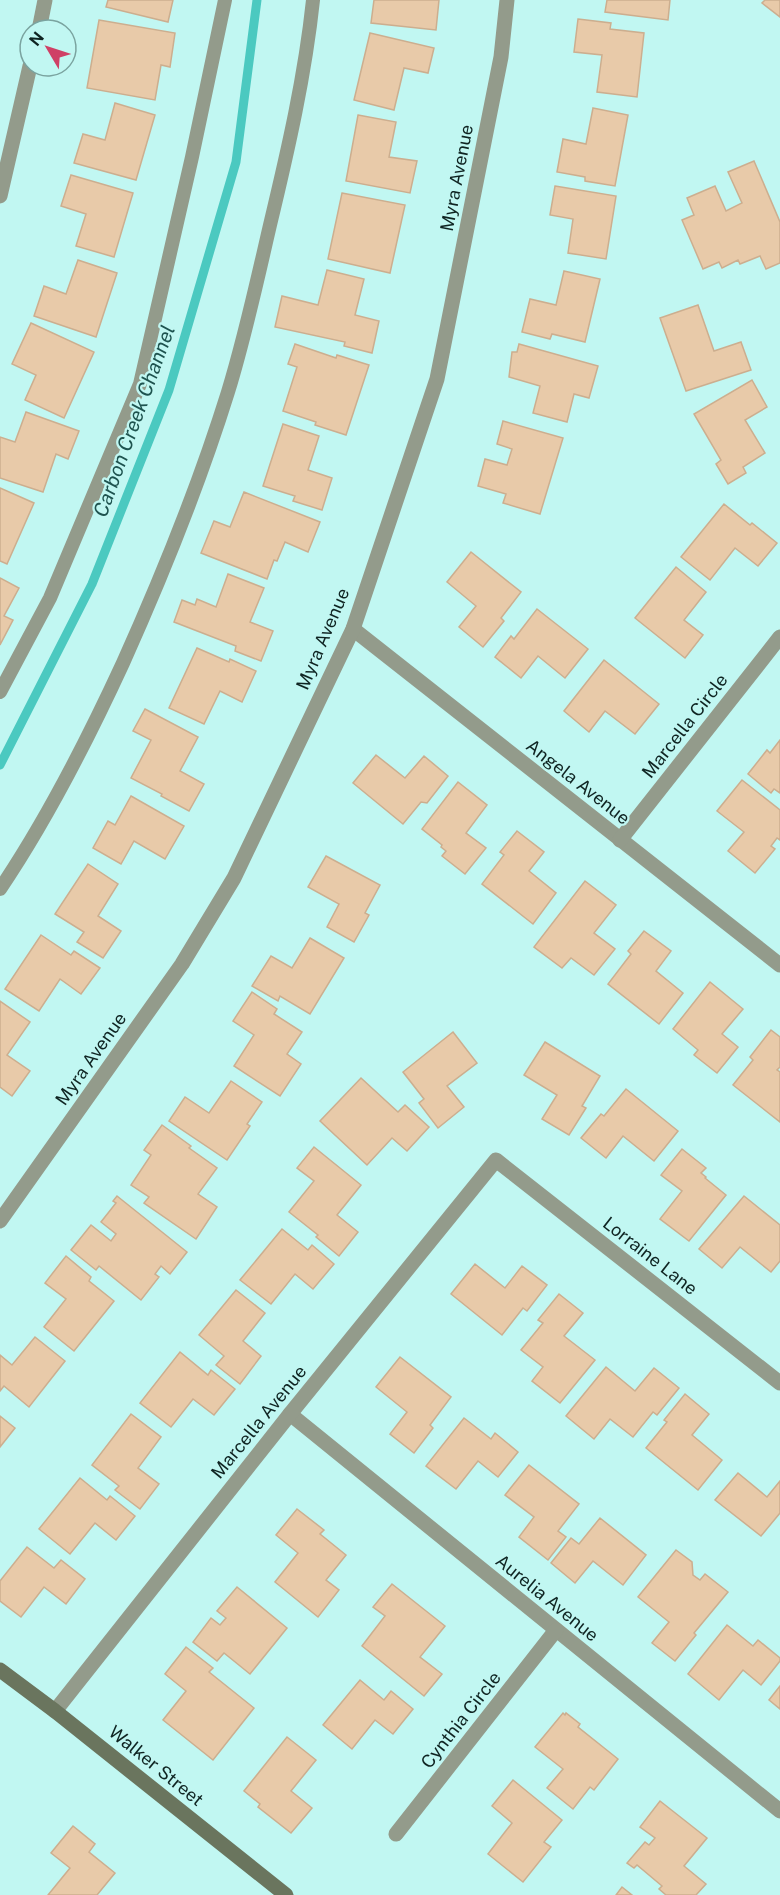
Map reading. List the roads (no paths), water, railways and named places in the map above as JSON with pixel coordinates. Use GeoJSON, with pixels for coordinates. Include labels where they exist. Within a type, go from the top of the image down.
{"type":"FeatureCollection","features":[{"type":"Feature","properties":{"kind":"main road","name":"Walker Street"},"geometry":{"type":"LineString","coordinates":[[0,1670],[286,1895]]}},
{"type":"Feature","properties":{"kind":"street"},"geometry":{"type":"LineString","coordinates":[[41,18],[45,0]]}},
{"type":"Feature","properties":{"kind":"street","name":"Myra Avenue"},"geometry":{"type":"LineString","coordinates":[[0,1221],[182,964],[234,878],[353,629],[437,379],[501,57],[507,0]]}},
{"type":"Feature","properties":{"kind":"street"},"geometry":{"type":"LineString","coordinates":[[0,196],[27,78]]}},
{"type":"Feature","properties":{"kind":"street","name":"Angela Avenue"},"geometry":{"type":"LineString","coordinates":[[353,629],[780,964]]}},
{"type":"Feature","properties":{"kind":"street","name":"Marcella Circle"},"geometry":{"type":"LineString","coordinates":[[621,840],[780,636]]}},
{"type":"Feature","properties":{"kind":"street","name":"Lorraine Lane"},"geometry":{"type":"LineString","coordinates":[[496,1160],[780,1383]]}},
{"type":"Feature","properties":{"kind":"street","name":"Marcella Avenue"},"geometry":{"type":"LineString","coordinates":[[55,1711],[290,1414],[496,1160]]}},
{"type":"Feature","properties":{"kind":"street","name":"Aurelia Avenue"},"geometry":{"type":"LineString","coordinates":[[290,1414],[780,1811]]}},
{"type":"Feature","properties":{"kind":"street","name":"Cynthia Circle"},"geometry":{"type":"LineString","coordinates":[[396,1834],[556,1630]]}},
{"type":"Feature","properties":{"kind":"lane"},"geometry":{"type":"LineString","coordinates":[[0,692],[50,598],[140,384],[225,0]]}},
{"type":"Feature","properties":{"kind":"lane"},"geometry":{"type":"LineString","coordinates":[[0,889],[31,843],[97,720],[153,596],[192,498],[228,390],[256,285],[294,121],[313,0]]}},
{"type":"Feature","properties":{"kind":"waterway","name":"Carbon Creek Channel"},"geometry":{"type":"LineString","coordinates":[[0,765],[92,584],[169,390],[236,162],[257,0]]}}]}
